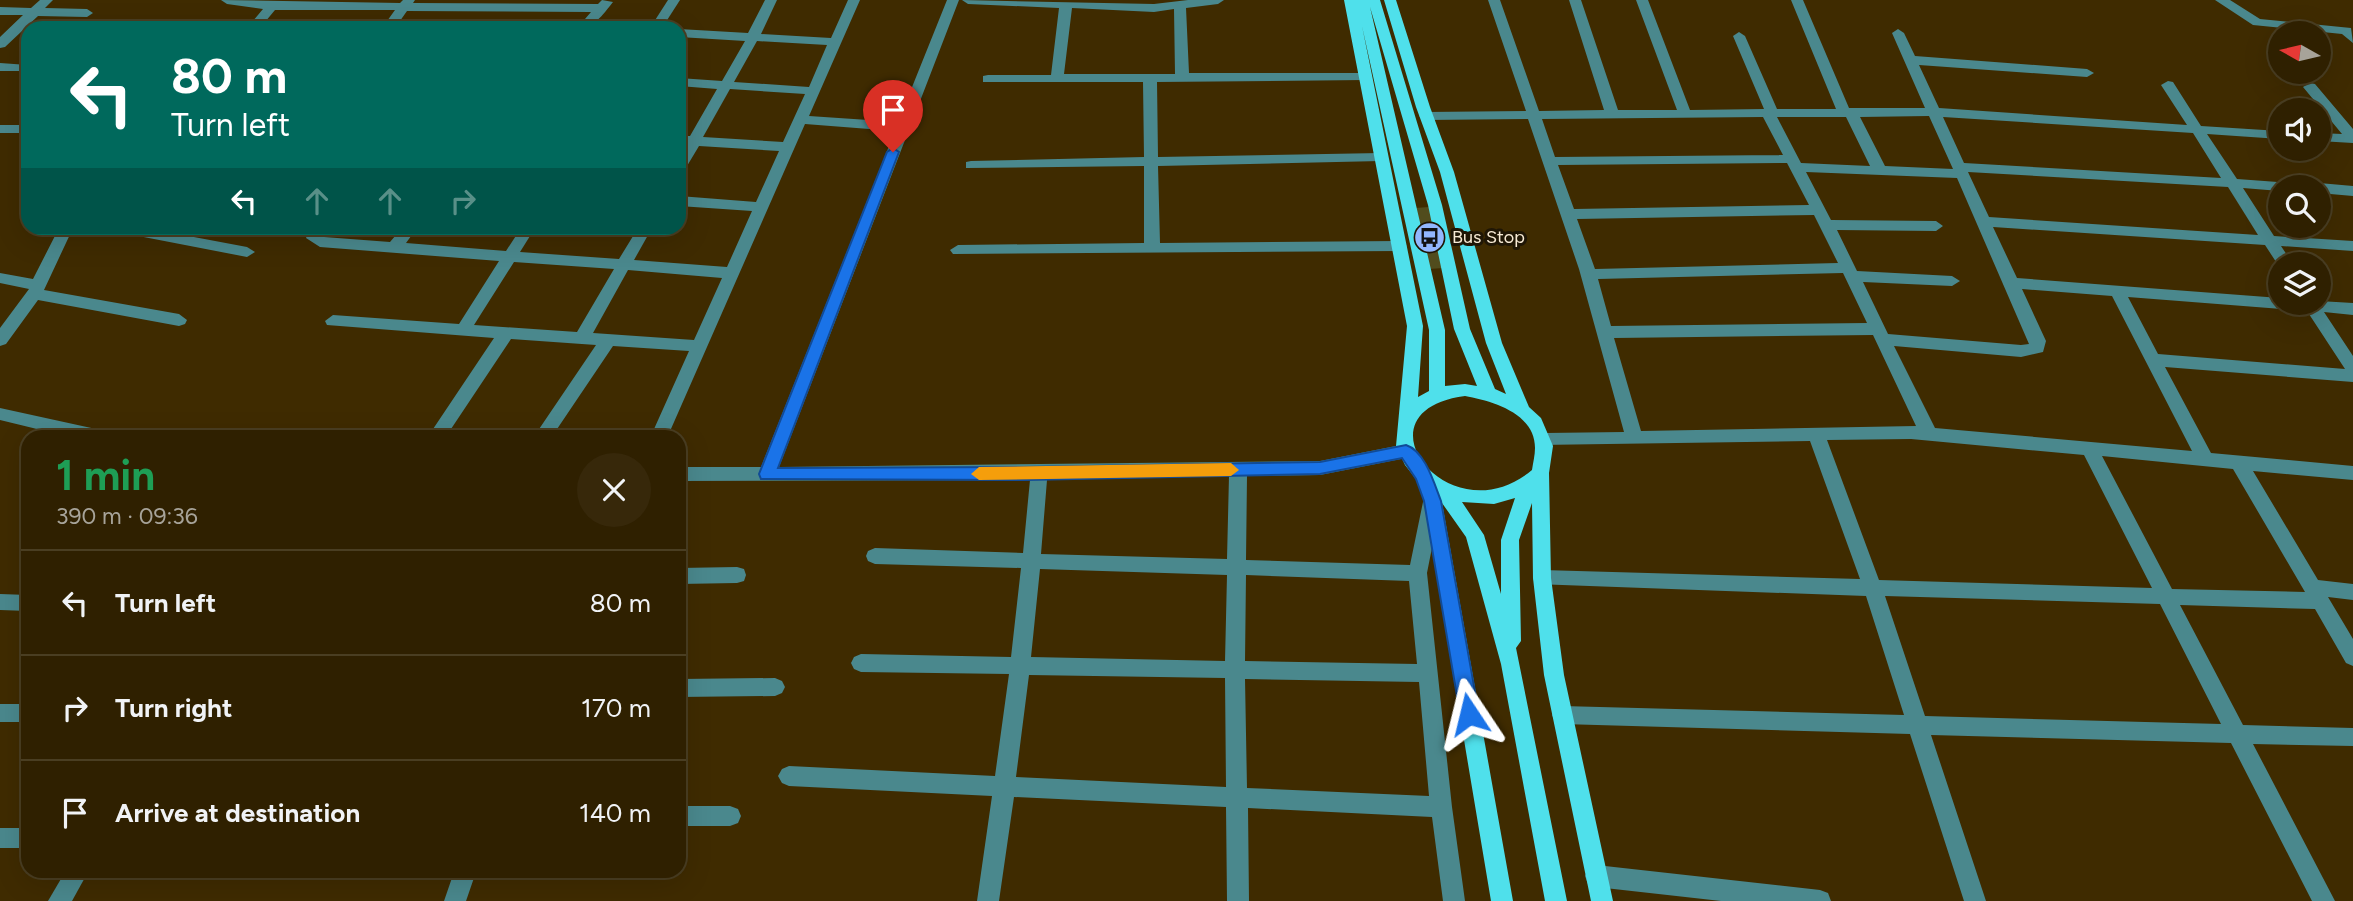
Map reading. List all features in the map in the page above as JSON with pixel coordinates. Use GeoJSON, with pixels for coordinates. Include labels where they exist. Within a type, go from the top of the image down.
{"type":"FeatureCollection","features":[{"type":"Feature","properties":{"kind":"main road"},"geometry":{"type":"LineString","coordinates":[[1350,0],[1415,326],[1408,417],[1403,433],[1406,451],[1437,495],[1475,535],[1511,664],[1556,901]]}},
{"type":"Feature","properties":{"kind":"main road"},"geometry":{"type":"LineString","coordinates":[[1362,0],[1437,330],[1437,394]]}},
{"type":"Feature","properties":{"kind":"main road"},"geometry":{"type":"LineString","coordinates":[[1374,0],[1435,205],[1462,329],[1489,394]]}},
{"type":"Feature","properties":{"kind":"main road"},"geometry":{"type":"LineString","coordinates":[[1390,0],[1426,116],[1447,172],[1494,343],[1521,409]]}},
{"type":"Feature","properties":{"kind":"main road"},"geometry":{"type":"LineString","coordinates":[[1408,417],[1420,404],[1437,394],[1458,390],[1489,394],[1521,409],[1536,423],[1545,440],[1546,457],[1510,540],[1511,664]]}},
{"type":"Feature","properties":{"kind":"main road"},"geometry":{"type":"LineString","coordinates":[[1437,495],[1488,498],[1510,495],[1534,480]]}},
{"type":"Feature","properties":{"kind":"main road"},"geometry":{"type":"LineString","coordinates":[[1534,480],[1554,675],[1602,901]]}},
{"type":"Feature","properties":{"kind":"main road"},"geometry":{"type":"LineString","coordinates":[[1437,495],[1502,901]]}},
{"type":"Feature","properties":{"kind":"street"},"geometry":{"type":"LineString","coordinates":[[24,21],[47,0]]}},
{"type":"Feature","properties":{"kind":"street"},"geometry":{"type":"LineString","coordinates":[[228,0],[274,3],[605,4]]}},
{"type":"Feature","properties":{"kind":"street"},"geometry":{"type":"LineString","coordinates":[[660,21],[674,0]]}},
{"type":"Feature","properties":{"kind":"street"},"geometry":{"type":"LineString","coordinates":[[687,140],[726,85],[771,0]]}},
{"type":"Feature","properties":{"kind":"street"},"geometry":{"type":"LineString","coordinates":[[662,430],[854,0]]}},
{"type":"Feature","properties":{"kind":"street"},"geometry":{"type":"LineString","coordinates":[[767,474],[953,0]]}},
{"type":"Feature","properties":{"kind":"street"},"geometry":{"type":"LineString","coordinates":[[968,0],[1180,6],[1218,0]]}},
{"type":"Feature","properties":{"kind":"street"},"geometry":{"type":"LineString","coordinates":[[1390,0],[1403,0]]}},
{"type":"Feature","properties":{"kind":"street"},"geometry":{"type":"LineString","coordinates":[[1494,0],[1588,274],[1634,438]]}},
{"type":"Feature","properties":{"kind":"street"},"geometry":{"type":"LineString","coordinates":[[1574,0],[1612,114]]}},
{"type":"Feature","properties":{"kind":"street"},"geometry":{"type":"LineString","coordinates":[[1642,0],[1685,114]]}},
{"type":"Feature","properties":{"kind":"street"},"geometry":{"type":"LineString","coordinates":[[1797,0],[1848,112],[1880,171]]}},
{"type":"Feature","properties":{"kind":"street"},"geometry":{"type":"LineString","coordinates":[[2221,0],[2257,22],[2351,34]]}},
{"type":"Feature","properties":{"kind":"street"},"geometry":{"type":"LineString","coordinates":[[259,21],[274,3]]}},
{"type":"Feature","properties":{"kind":"street"},"geometry":{"type":"LineString","coordinates":[[393,21],[406,3]]}},
{"type":"Feature","properties":{"kind":"street"},"geometry":{"type":"LineString","coordinates":[[590,21],[605,4]]}},
{"type":"Feature","properties":{"kind":"street"},"geometry":{"type":"LineString","coordinates":[[1057,79],[1066,4]]}},
{"type":"Feature","properties":{"kind":"street"},"geometry":{"type":"LineString","coordinates":[[1180,6],[1182,78]]}},
{"type":"Feature","properties":{"kind":"street"},"geometry":{"type":"LineString","coordinates":[[0,12],[87,13]]}},
{"type":"Feature","properties":{"kind":"street"},"geometry":{"type":"LineString","coordinates":[[0,44],[21,24]]}},
{"type":"Feature","properties":{"kind":"street"},"geometry":{"type":"LineString","coordinates":[[686,33],[835,42]]}},
{"type":"Feature","properties":{"kind":"street"},"geometry":{"type":"LineString","coordinates":[[1605,332],[1880,334],[2031,351],[2037,348],[2038,341],[1898,33]]}},
{"type":"Feature","properties":{"kind":"street"},"geometry":{"type":"LineString","coordinates":[[1740,36],[1770,113],[1929,434]]}},
{"type":"Feature","properties":{"kind":"street"},"geometry":{"type":"LineString","coordinates":[[1910,60],[2087,72]]}},
{"type":"Feature","properties":{"kind":"street"},"geometry":{"type":"LineString","coordinates":[[0,67],[21,68]]}},
{"type":"Feature","properties":{"kind":"street"},"geometry":{"type":"LineString","coordinates":[[988,79],[1365,76]]}},
{"type":"Feature","properties":{"kind":"street"},"geometry":{"type":"LineString","coordinates":[[1150,78],[1152,248]]}},
{"type":"Feature","properties":{"kind":"street"},"geometry":{"type":"LineString","coordinates":[[686,82],[813,91]]}},
{"type":"Feature","properties":{"kind":"street"},"geometry":{"type":"LineString","coordinates":[[2168,85],[2277,252]]}},
{"type":"Feature","properties":{"kind":"street"},"geometry":{"type":"LineString","coordinates":[[2310,87],[2353,139]]}},
{"type":"Feature","properties":{"kind":"street"},"geometry":{"type":"LineString","coordinates":[[1426,116],[1933,111],[2268,134]]}},
{"type":"Feature","properties":{"kind":"street"},"geometry":{"type":"LineString","coordinates":[[801,120],[903,127]]}},
{"type":"Feature","properties":{"kind":"street"},"geometry":{"type":"LineString","coordinates":[[0,129],[21,129]]}},
{"type":"Feature","properties":{"kind":"street"},"geometry":{"type":"LineString","coordinates":[[2331,138],[2353,139]]}},
{"type":"Feature","properties":{"kind":"street"},"geometry":{"type":"LineString","coordinates":[[687,140],[788,148]]}},
{"type":"Feature","properties":{"kind":"street"},"geometry":{"type":"LineString","coordinates":[[971,165],[1381,157]]}},
{"type":"Feature","properties":{"kind":"street"},"geometry":{"type":"LineString","coordinates":[[1549,161],[1794,163],[1880,171],[1960,171],[2268,185]]}},
{"type":"Feature","properties":{"kind":"street"},"geometry":{"type":"LineString","coordinates":[[2331,189],[2353,191]]}},
{"type":"Feature","properties":{"kind":"street"},"geometry":{"type":"LineString","coordinates":[[686,202],[761,207]]}},
{"type":"Feature","properties":{"kind":"street"},"geometry":{"type":"LineString","coordinates":[[1567,214],[1822,218],[1936,226]]}},
{"type":"Feature","properties":{"kind":"street"},"geometry":{"type":"LineString","coordinates":[[1983,221],[2353,246]]}},
{"type":"Feature","properties":{"kind":"street"},"geometry":{"type":"LineString","coordinates":[[0,340],[36,290],[63,235]]}},
{"type":"Feature","properties":{"kind":"street"},"geometry":{"type":"LineString","coordinates":[[159,235],[247,252]]}},
{"type":"Feature","properties":{"kind":"street"},"geometry":{"type":"LineString","coordinates":[[315,235],[314,238],[320,242],[732,274]]}},
{"type":"Feature","properties":{"kind":"street"},"geometry":{"type":"LineString","coordinates":[[394,247],[404,235]]}},
{"type":"Feature","properties":{"kind":"street"},"geometry":{"type":"LineString","coordinates":[[463,330],[523,235]]}},
{"type":"Feature","properties":{"kind":"street"},"geometry":{"type":"LineString","coordinates":[[582,338],[641,235]]}},
{"type":"Feature","properties":{"kind":"street"},"geometry":{"type":"LineString","coordinates":[[957,250],[1399,246]]}},
{"type":"Feature","properties":{"kind":"street"},"geometry":{"type":"LineString","coordinates":[[1588,274],[1850,272],[1952,281]]}},
{"type":"Feature","properties":{"kind":"street"},"geometry":{"type":"LineString","coordinates":[[0,278],[36,290],[179,320]]}},
{"type":"Feature","properties":{"kind":"street"},"geometry":{"type":"LineString","coordinates":[[2011,283],[2268,301]]}},
{"type":"Feature","properties":{"kind":"street"},"geometry":{"type":"LineString","coordinates":[[2117,291],[2206,461]]}},
{"type":"Feature","properties":{"kind":"street"},"geometry":{"type":"LineString","coordinates":[[2331,306],[2353,309]]}},
{"type":"Feature","properties":{"kind":"street"},"geometry":{"type":"LineString","coordinates":[[2318,315],[2353,369]]}},
{"type":"Feature","properties":{"kind":"street"},"geometry":{"type":"LineString","coordinates":[[333,321],[699,346]]}},
{"type":"Feature","properties":{"kind":"street"},"geometry":{"type":"LineString","coordinates":[[440,430],[506,333]]}},
{"type":"Feature","properties":{"kind":"street"},"geometry":{"type":"LineString","coordinates":[[546,430],[608,340]]}},
{"type":"Feature","properties":{"kind":"street"},"geometry":{"type":"LineString","coordinates":[[2153,360],[2353,376]]}},
{"type":"Feature","properties":{"kind":"street"},"geometry":{"type":"LineString","coordinates":[[0,414],[70,430]]}},
{"type":"Feature","properties":{"kind":"street"},"geometry":{"type":"LineString","coordinates":[[1816,434],[1872,586],[1975,901]]}},
{"type":"Feature","properties":{"kind":"street"},"geometry":{"type":"LineString","coordinates":[[1545,440],[1929,434],[2353,473]]}},
{"type":"Feature","properties":{"kind":"street"},"geometry":{"type":"LineString","coordinates":[[2090,450],[2240,734],[2324,901]]}},
{"type":"Feature","properties":{"kind":"street"},"geometry":{"type":"LineString","coordinates":[[686,474],[1039,473],[1320,468],[1406,451]]}},
{"type":"Feature","properties":{"kind":"street"},"geometry":{"type":"LineString","coordinates":[[2239,463],[2353,657]]}},
{"type":"Feature","properties":{"kind":"street"},"geometry":{"type":"LineString","coordinates":[[1238,469],[1235,670],[1238,901]]}},
{"type":"Feature","properties":{"kind":"street"},"geometry":{"type":"LineString","coordinates":[[988,901],[1020,666],[1039,473]]}},
{"type":"Feature","properties":{"kind":"street"},"geometry":{"type":"LineString","coordinates":[[1437,495],[1418,573],[1426,674],[1454,901]]}},
{"type":"Feature","properties":{"kind":"street"},"geometry":{"type":"LineString","coordinates":[[875,556],[1418,573]]}},
{"type":"Feature","properties":{"kind":"street"},"geometry":{"type":"LineString","coordinates":[[686,576],[737,575]]}},
{"type":"Feature","properties":{"kind":"street"},"geometry":{"type":"LineString","coordinates":[[1542,578],[2167,596],[2353,592]]}},
{"type":"Feature","properties":{"kind":"street"},"geometry":{"type":"LineString","coordinates":[[0,602],[21,603]]}},
{"type":"Feature","properties":{"kind":"street"},"geometry":{"type":"LineString","coordinates":[[861,663],[1426,674]]}},
{"type":"Feature","properties":{"kind":"street"},"geometry":{"type":"LineString","coordinates":[[686,688],[775,687]]}},
{"type":"Feature","properties":{"kind":"street"},"geometry":{"type":"LineString","coordinates":[[0,713],[21,713]]}},
{"type":"Feature","properties":{"kind":"street"},"geometry":{"type":"LineString","coordinates":[[1562,715],[2353,737]]}},
{"type":"Feature","properties":{"kind":"street"},"geometry":{"type":"LineString","coordinates":[[789,776],[1441,807]]}},
{"type":"Feature","properties":{"kind":"street"},"geometry":{"type":"LineString","coordinates":[[686,816],[730,816]]}},
{"type":"Feature","properties":{"kind":"street"},"geometry":{"type":"LineString","coordinates":[[0,838],[21,838]]}},
{"type":"Feature","properties":{"kind":"street"},"geometry":{"type":"LineString","coordinates":[[1597,876],[1768,898],[1820,901]]}},
{"type":"Feature","properties":{"kind":"street"},"geometry":{"type":"LineString","coordinates":[[58,901],[72,878]]}},
{"type":"Feature","properties":{"kind":"street"},"geometry":{"type":"LineString","coordinates":[[455,901],[463,878]]}},
{"type":"Feature","properties":{"kind":"building"},"geometry":{"type":"Polygon","coordinates":[[[1429,207],[1444,268],[1429,269],[1415,208],[1429,207]]]}},
{"type":"Feature","properties":{"kind":"slow traffic"},"geometry":{"type":"LineString","coordinates":[[979,474],[1231,470]]}},
{"type":"Feature","properties":{"kind":"place","name":"Bus Stop"},"geometry":{"type":"Point","coordinates":[1429,237]}},
{"type":"Feature","properties":{"kind":"route"},"geometry":{"type":"LineString","coordinates":[[893,152],[767,474],[1025,474],[1320,468],[1406,451],[1424,476],[1433,501],[1469,714]]}}]}
